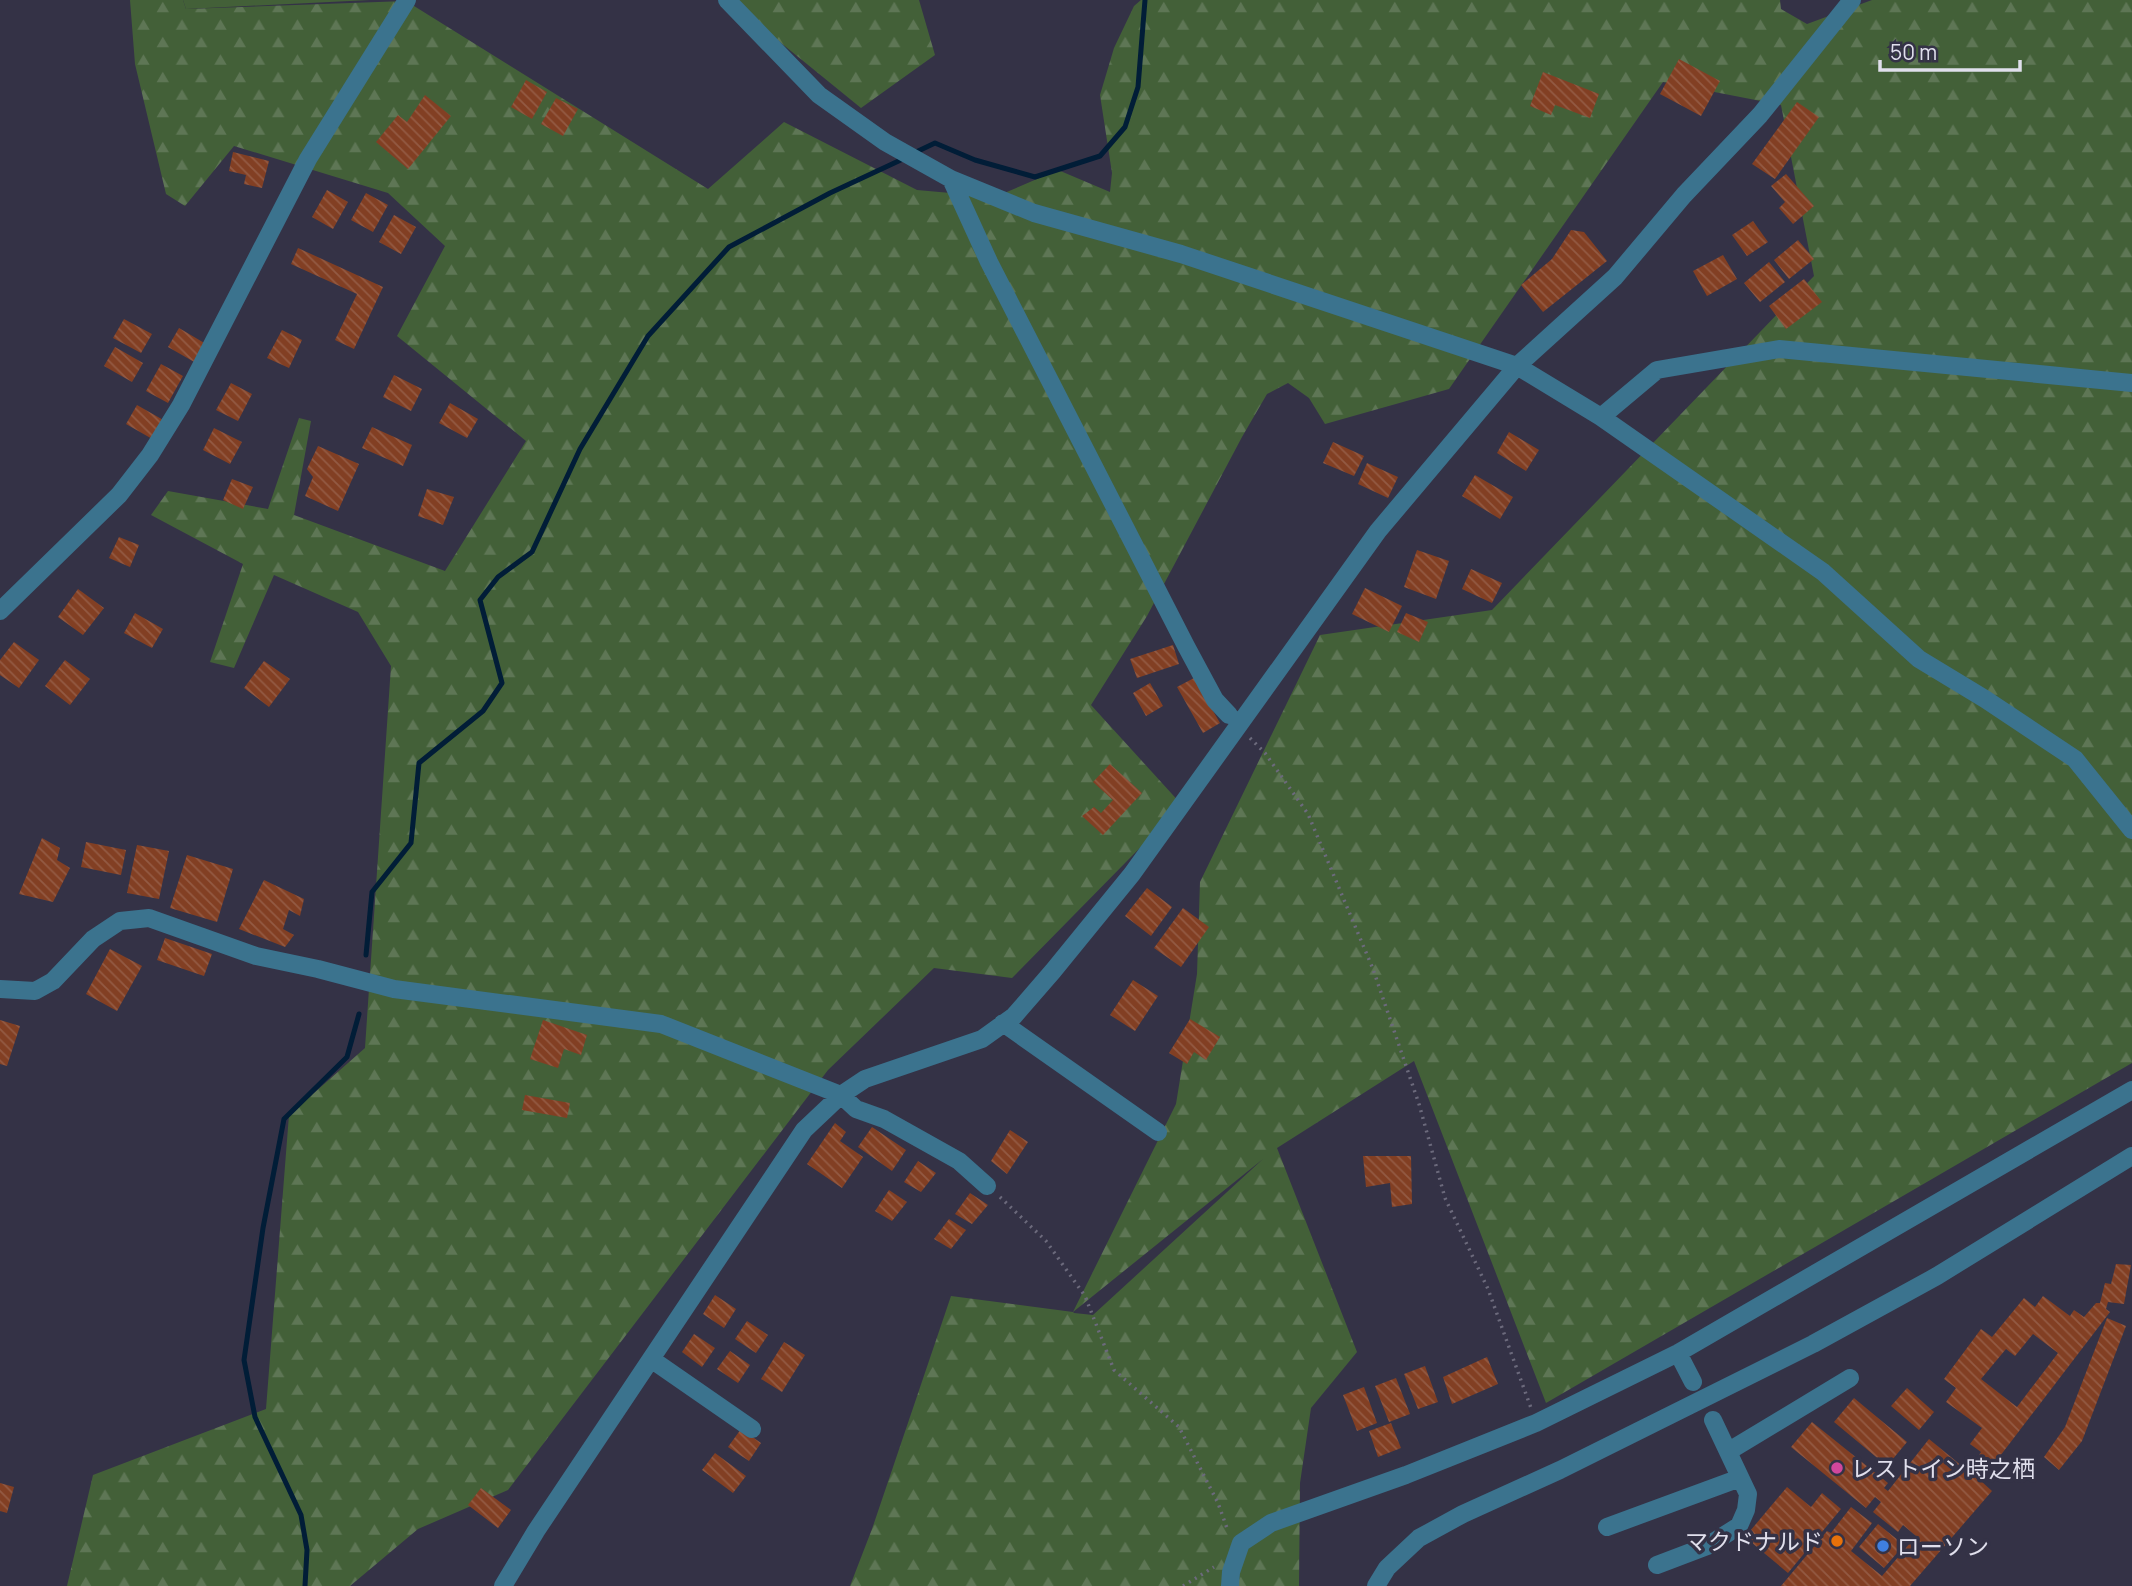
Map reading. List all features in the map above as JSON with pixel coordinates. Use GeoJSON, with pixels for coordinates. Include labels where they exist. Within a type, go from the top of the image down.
{"type":"FeatureCollection","features":[{"type":"Feature","properties":{"kind":"street"},"geometry":{"type":"LineString","coordinates":[[0,611],[119,495],[150,455],[181,405],[308,159],[407,0]]}},
{"type":"Feature","properties":{"kind":"street"},"geometry":{"type":"LineString","coordinates":[[727,0],[818,95],[885,142],[951,179],[1034,214],[1181,254],[1517,366],[1601,417],[1823,572],[1919,659],[2075,759],[2132,830]]}},
{"type":"Feature","properties":{"kind":"street"},"geometry":{"type":"LineString","coordinates":[[503,1586],[536,1531],[804,1130],[841,1095],[864,1079],[982,1039],[1014,1016],[1132,874],[1378,531],[1517,366],[1615,277],[1684,195],[1760,115],[1852,0]]}},
{"type":"Feature","properties":{"kind":"street"},"geometry":{"type":"LineString","coordinates":[[951,179],[989,262],[1186,646],[1215,700],[1229,715]]}},
{"type":"Feature","properties":{"kind":"street"},"geometry":{"type":"LineString","coordinates":[[1601,417],[1657,370],[1779,349],[2132,383]]}},
{"type":"Feature","properties":{"kind":"street"},"geometry":{"type":"LineString","coordinates":[[0,989],[35,991],[53,981],[93,939],[120,921],[149,918],[256,956],[394,989],[661,1024],[841,1095],[856,1109],[884,1119],[959,1161],[987,1186]]}},
{"type":"Feature","properties":{"kind":"street"},"geometry":{"type":"LineString","coordinates":[[1003,1023],[1158,1132]]}},
{"type":"Feature","properties":{"kind":"street"},"geometry":{"type":"LineString","coordinates":[[1230,1586],[1231,1572],[1241,1543],[1271,1522],[1406,1475],[1536,1423],[1678,1353],[2132,1090]]}},
{"type":"Feature","properties":{"kind":"street"},"geometry":{"type":"LineString","coordinates":[[1376,1586],[1387,1568],[1419,1538],[1813,1344],[1937,1276],[2132,1156]]}},
{"type":"Feature","properties":{"kind":"street"},"geometry":{"type":"LineString","coordinates":[[1678,1353],[1693,1382]]}},
{"type":"Feature","properties":{"kind":"street"},"geometry":{"type":"LineString","coordinates":[[651,1359],[752,1429]]}},
{"type":"Feature","properties":{"kind":"street"},"geometry":{"type":"LineString","coordinates":[[1729,1451],[1850,1378]]}},
{"type":"Feature","properties":{"kind":"street"},"geometry":{"type":"LineString","coordinates":[[1657,1565],[1707,1546],[1739,1526],[1746,1510],[1748,1494],[1713,1420]]}},
{"type":"Feature","properties":{"kind":"street"},"geometry":{"type":"LineString","coordinates":[[1607,1528],[1740,1478]]}},
{"type":"Feature","properties":{"kind":"path"},"geometry":{"type":"LineString","coordinates":[[1249,737],[1265,752],[1308,814],[1373,969],[1419,1104],[1445,1198],[1488,1289],[1536,1423]]}},
{"type":"Feature","properties":{"kind":"path"},"geometry":{"type":"LineString","coordinates":[[987,1186],[1046,1241],[1085,1296],[1114,1370],[1179,1427],[1218,1503],[1236,1554],[1183,1586]]}},
{"type":"Feature","properties":{"kind":"green space"},"geometry":{"type":"Polygon","coordinates":[[[130,0],[183,0],[186,9],[406,1],[708,189],[784,122],[917,190],[995,197],[1058,170],[1110,192],[1112,173],[1100,95],[1114,48],[1134,6],[1141,0],[1780,0],[1781,9],[1807,24],[1872,0],[2132,0],[2132,1063],[1546,1403],[1414,1061],[1277,1148],[1357,1352],[1311,1408],[1300,1483],[1299,1586],[850,1586],[951,1296],[1073,1312],[1176,1104],[1197,974],[1200,882],[1320,635],[1492,610],[1814,276],[1781,105],[1663,82],[1449,389],[1325,424],[1309,398],[1288,383],[1267,394],[1147,616],[1091,705],[1182,805],[1012,978],[934,968],[828,1070],[508,1490],[418,1529],[350,1586],[67,1586],[93,1475],[266,1409],[289,1115],[365,1048],[391,666],[358,612],[274,575],[234,668],[210,662],[243,564],[151,515],[168,491],[268,509],[299,418],[311,421],[294,515],[445,571],[526,441],[397,336],[445,246],[388,193],[234,146],[185,206],[166,194],[135,64],[130,0]],[[1263,1159],[1073,1312],[1093,1315],[1263,1159]]]}},
{"type":"Feature","properties":{"kind":"green space"},"geometry":{"type":"Polygon","coordinates":[[[183,0],[370,0],[186,9],[183,0]]]}},
{"type":"Feature","properties":{"kind":"green space"},"geometry":{"type":"Polygon","coordinates":[[[728,0],[919,0],[935,55],[861,108],[728,0]]]}},
{"type":"Feature","properties":{"kind":"building"},"geometry":{"type":"Polygon","coordinates":[[[1679,59],[1720,81],[1701,116],[1660,94],[1679,59]]]}},
{"type":"Feature","properties":{"kind":"building"},"geometry":{"type":"Polygon","coordinates":[[[1543,72],[1599,94],[1590,118],[1555,105],[1551,115],[1530,106],[1543,72]]]}},
{"type":"Feature","properties":{"kind":"building"},"geometry":{"type":"Polygon","coordinates":[[[526,80],[547,92],[532,119],[511,107],[526,80]]]}},
{"type":"Feature","properties":{"kind":"building"},"geometry":{"type":"Polygon","coordinates":[[[425,95],[451,116],[408,169],[376,142],[398,115],[407,122],[425,95]]]}},
{"type":"Feature","properties":{"kind":"building"},"geometry":{"type":"Polygon","coordinates":[[[556,98],[578,109],[563,136],[541,124],[556,98]]]}},
{"type":"Feature","properties":{"kind":"building"},"geometry":{"type":"Polygon","coordinates":[[[1797,102],[1819,117],[1775,179],[1752,164],[1797,102]]]}},
{"type":"Feature","properties":{"kind":"building"},"geometry":{"type":"Polygon","coordinates":[[[233,152],[269,161],[262,188],[244,184],[246,175],[229,171],[233,152]]]}},
{"type":"Feature","properties":{"kind":"building"},"geometry":{"type":"Polygon","coordinates":[[[1786,174],[1814,206],[1793,224],[1779,208],[1785,202],[1771,186],[1786,174]]]}},
{"type":"Feature","properties":{"kind":"building"},"geometry":{"type":"Polygon","coordinates":[[[327,190],[348,202],[333,229],[312,217],[327,190]]]}},
{"type":"Feature","properties":{"kind":"building"},"geometry":{"type":"Polygon","coordinates":[[[366,193],[388,205],[373,232],[351,220],[366,193]]]}},
{"type":"Feature","properties":{"kind":"building"},"geometry":{"type":"Polygon","coordinates":[[[394,215],[416,227],[401,254],[379,242],[394,215]]]}},
{"type":"Feature","properties":{"kind":"building"},"geometry":{"type":"Polygon","coordinates":[[[1753,221],[1768,242],[1747,256],[1732,235],[1753,221]]]}},
{"type":"Feature","properties":{"kind":"building"},"geometry":{"type":"Polygon","coordinates":[[[1571,230],[1584,232],[1607,261],[1543,312],[1521,285],[1552,259],[1571,230]]]}},
{"type":"Feature","properties":{"kind":"building"},"geometry":{"type":"Polygon","coordinates":[[[1798,240],[1814,259],[1789,279],[1774,260],[1798,240]]]}},
{"type":"Feature","properties":{"kind":"building"},"geometry":{"type":"Polygon","coordinates":[[[298,248],[383,287],[354,349],[335,340],[357,294],[291,264],[298,248]]]}},
{"type":"Feature","properties":{"kind":"building"},"geometry":{"type":"Polygon","coordinates":[[[1723,255],[1737,279],[1707,296],[1693,271],[1723,255]]]}},
{"type":"Feature","properties":{"kind":"building"},"geometry":{"type":"Polygon","coordinates":[[[1769,262],[1785,282],[1760,302],[1744,283],[1769,262]]]}},
{"type":"Feature","properties":{"kind":"building"},"geometry":{"type":"Polygon","coordinates":[[[1804,279],[1822,302],[1786,329],[1769,306],[1804,279]]]}},
{"type":"Feature","properties":{"kind":"building"},"geometry":{"type":"Polygon","coordinates":[[[124,319],[152,334],[141,353],[113,338],[124,319]]]}},
{"type":"Feature","properties":{"kind":"building"},"geometry":{"type":"Polygon","coordinates":[[[179,328],[206,344],[196,363],[168,347],[179,328]]]}},
{"type":"Feature","properties":{"kind":"building"},"geometry":{"type":"Polygon","coordinates":[[[282,330],[302,340],[289,368],[267,358],[282,330]]]}},
{"type":"Feature","properties":{"kind":"building"},"geometry":{"type":"Polygon","coordinates":[[[115,347],[143,363],[132,382],[104,366],[115,347]]]}},
{"type":"Feature","properties":{"kind":"building"},"geometry":{"type":"Polygon","coordinates":[[[161,364],[183,376],[168,403],[146,391],[161,364]]]}},
{"type":"Feature","properties":{"kind":"building"},"geometry":{"type":"Polygon","coordinates":[[[394,375],[422,389],[411,411],[383,397],[394,375]]]}},
{"type":"Feature","properties":{"kind":"building"},"geometry":{"type":"Polygon","coordinates":[[[231,383],[252,394],[238,421],[216,410],[231,383]]]}},
{"type":"Feature","properties":{"kind":"building"},"geometry":{"type":"Polygon","coordinates":[[[450,403],[478,419],[467,438],[439,423],[450,403]]]}},
{"type":"Feature","properties":{"kind":"building"},"geometry":{"type":"Polygon","coordinates":[[[137,405],[165,421],[154,440],[126,424],[137,405]]]}},
{"type":"Feature","properties":{"kind":"building"},"geometry":{"type":"Polygon","coordinates":[[[372,427],[412,445],[403,466],[362,448],[372,427]]]}},
{"type":"Feature","properties":{"kind":"building"},"geometry":{"type":"Polygon","coordinates":[[[214,428],[242,442],[230,464],[203,450],[214,428]]]}},
{"type":"Feature","properties":{"kind":"building"},"geometry":{"type":"Polygon","coordinates":[[[1509,432],[1539,450],[1526,471],[1497,453],[1509,432]]]}},
{"type":"Feature","properties":{"kind":"building"},"geometry":{"type":"Polygon","coordinates":[[[1333,442],[1364,456],[1354,476],[1323,463],[1333,442]]]}},
{"type":"Feature","properties":{"kind":"building"},"geometry":{"type":"Polygon","coordinates":[[[318,446],[359,464],[338,511],[305,496],[313,477],[307,469],[318,446]]]}},
{"type":"Feature","properties":{"kind":"building"},"geometry":{"type":"Polygon","coordinates":[[[1367,463],[1398,477],[1388,498],[1358,484],[1367,463]]]}},
{"type":"Feature","properties":{"kind":"building"},"geometry":{"type":"Polygon","coordinates":[[[1475,475],[1513,497],[1500,519],[1462,496],[1475,475]]]}},
{"type":"Feature","properties":{"kind":"building"},"geometry":{"type":"Polygon","coordinates":[[[232,479],[253,487],[243,509],[223,500],[232,479]]]}},
{"type":"Feature","properties":{"kind":"building"},"geometry":{"type":"Polygon","coordinates":[[[427,489],[454,497],[443,525],[418,516],[427,489]]]}},
{"type":"Feature","properties":{"kind":"building"},"geometry":{"type":"Polygon","coordinates":[[[119,537],[139,545],[130,567],[109,558],[119,537]]]}},
{"type":"Feature","properties":{"kind":"building"},"geometry":{"type":"Polygon","coordinates":[[[1417,550],[1449,561],[1436,599],[1404,587],[1417,550]]]}},
{"type":"Feature","properties":{"kind":"building"},"geometry":{"type":"Polygon","coordinates":[[[1471,569],[1502,583],[1492,603],[1462,589],[1471,569]]]}},
{"type":"Feature","properties":{"kind":"building"},"geometry":{"type":"Polygon","coordinates":[[[1365,588],[1402,606],[1389,632],[1352,614],[1365,588]]]}},
{"type":"Feature","properties":{"kind":"building"},"geometry":{"type":"Polygon","coordinates":[[[78,589],[104,608],[83,635],[58,617],[78,589]]]}},
{"type":"Feature","properties":{"kind":"building"},"geometry":{"type":"Polygon","coordinates":[[[135,613],[163,629],[152,648],[124,633],[135,613]]]}},
{"type":"Feature","properties":{"kind":"building"},"geometry":{"type":"Polygon","coordinates":[[[1406,613],[1428,622],[1419,642],[1397,632],[1406,613]]]}},
{"type":"Feature","properties":{"kind":"building"},"geometry":{"type":"Polygon","coordinates":[[[14,642],[39,660],[19,688],[0,675],[0,660],[14,642]]]}},
{"type":"Feature","properties":{"kind":"building"},"geometry":{"type":"Polygon","coordinates":[[[1173,645],[1179,664],[1137,678],[1130,659],[1173,645]]]}},
{"type":"Feature","properties":{"kind":"building"},"geometry":{"type":"Polygon","coordinates":[[[65,660],[90,679],[70,705],[45,686],[65,660]]]}},
{"type":"Feature","properties":{"kind":"building"},"geometry":{"type":"Polygon","coordinates":[[[264,661],[290,679],[269,707],[244,688],[264,661]]]}},
{"type":"Feature","properties":{"kind":"building"},"geometry":{"type":"Polygon","coordinates":[[[1194,678],[1220,723],[1203,733],[1177,687],[1194,678]]]}},
{"type":"Feature","properties":{"kind":"building"},"geometry":{"type":"Polygon","coordinates":[[[1150,683],[1163,706],[1146,716],[1133,693],[1150,683]]]}},
{"type":"Feature","properties":{"kind":"building"},"geometry":{"type":"Polygon","coordinates":[[[1110,764],[1142,793],[1103,835],[1082,816],[1094,807],[1101,813],[1113,800],[1093,782],[1110,764]]]}},
{"type":"Feature","properties":{"kind":"building"},"geometry":{"type":"Polygon","coordinates":[[[42,838],[60,848],[57,860],[70,868],[53,902],[19,894],[42,838]]]}},
{"type":"Feature","properties":{"kind":"building"},"geometry":{"type":"Polygon","coordinates":[[[86,842],[126,850],[121,875],[81,867],[86,842]]]}},
{"type":"Feature","properties":{"kind":"building"},"geometry":{"type":"Polygon","coordinates":[[[137,845],[169,851],[159,899],[127,893],[137,845]]]}},
{"type":"Feature","properties":{"kind":"building"},"geometry":{"type":"Polygon","coordinates":[[[187,855],[233,869],[217,922],[170,908],[187,855]]]}},
{"type":"Feature","properties":{"kind":"building"},"geometry":{"type":"Polygon","coordinates":[[[264,880],[304,899],[300,916],[289,910],[283,929],[294,935],[285,947],[239,929],[264,880]]]}},
{"type":"Feature","properties":{"kind":"building"},"geometry":{"type":"Polygon","coordinates":[[[1147,888],[1172,907],[1151,936],[1125,916],[1147,888]]]}},
{"type":"Feature","properties":{"kind":"building"},"geometry":{"type":"Polygon","coordinates":[[[1183,908],[1209,927],[1181,967],[1154,948],[1183,908]]]}},
{"type":"Feature","properties":{"kind":"building"},"geometry":{"type":"Polygon","coordinates":[[[165,938],[212,954],[204,976],[157,960],[165,938]]]}},
{"type":"Feature","properties":{"kind":"building"},"geometry":{"type":"Polygon","coordinates":[[[110,949],[142,966],[117,1011],[86,994],[110,949]]]}},
{"type":"Feature","properties":{"kind":"building"},"geometry":{"type":"Polygon","coordinates":[[[1133,980],[1158,996],[1135,1031],[1110,1015],[1133,980]]]}},
{"type":"Feature","properties":{"kind":"building"},"geometry":{"type":"Polygon","coordinates":[[[1190,1019],[1220,1037],[1206,1060],[1194,1052],[1187,1064],[1169,1053],[1190,1019]]]}},
{"type":"Feature","properties":{"kind":"building"},"geometry":{"type":"Polygon","coordinates":[[[0,1020],[20,1026],[7,1066],[0,1064],[0,1020]]]}},
{"type":"Feature","properties":{"kind":"building"},"geometry":{"type":"Polygon","coordinates":[[[543,1020],[587,1035],[581,1055],[564,1049],[558,1068],[530,1059],[543,1020]]]}},
{"type":"Feature","properties":{"kind":"building"},"geometry":{"type":"Polygon","coordinates":[[[525,1095],[570,1103],[567,1118],[522,1110],[525,1095]]]}},
{"type":"Feature","properties":{"kind":"building"},"geometry":{"type":"Polygon","coordinates":[[[835,1123],[846,1132],[840,1141],[863,1157],[842,1188],[807,1164],[835,1123]]]}},
{"type":"Feature","properties":{"kind":"building"},"geometry":{"type":"Polygon","coordinates":[[[872,1127],[906,1150],[892,1171],[858,1147],[872,1127]]]}},
{"type":"Feature","properties":{"kind":"building"},"geometry":{"type":"Polygon","coordinates":[[[1010,1130],[1028,1142],[1007,1174],[991,1161],[1010,1130]]]}},
{"type":"Feature","properties":{"kind":"building"},"geometry":{"type":"Polygon","coordinates":[[[1363,1156],[1411,1156],[1412,1204],[1392,1207],[1390,1183],[1366,1187],[1363,1156]]]}},
{"type":"Feature","properties":{"kind":"building"},"geometry":{"type":"Polygon","coordinates":[[[918,1161],[936,1173],[921,1192],[904,1182],[918,1161]]]}},
{"type":"Feature","properties":{"kind":"building"},"geometry":{"type":"Polygon","coordinates":[[[889,1190],[907,1202],[892,1221],[875,1211],[889,1190]]]}},
{"type":"Feature","properties":{"kind":"building"},"geometry":{"type":"Polygon","coordinates":[[[970,1193],[988,1205],[972,1224],[955,1214],[970,1193]]]}},
{"type":"Feature","properties":{"kind":"building"},"geometry":{"type":"Polygon","coordinates":[[[949,1219],[966,1230],[951,1249],[934,1239],[949,1219]]]}},
{"type":"Feature","properties":{"kind":"building"},"geometry":{"type":"Polygon","coordinates":[[[2116,1264],[2131,1265],[2124,1304],[2108,1302],[2106,1309],[2110,1312],[1981,1481],[1992,1491],[1910,1586],[1781,1586],[1827,1531],[1831,1533],[1851,1507],[1872,1523],[1851,1551],[1882,1576],[1916,1536],[1903,1525],[1898,1532],[1873,1512],[1881,1502],[1875,1497],[1866,1508],[1791,1447],[1812,1422],[1888,1483],[1884,1488],[1888,1491],[1929,1439],[1968,1471],[1981,1452],[1970,1444],[1982,1428],[1946,1402],[1956,1388],[1944,1379],[1981,1329],[1992,1337],[2024,1298],[2035,1307],[2043,1296],[2070,1316],[2074,1310],[2084,1317],[2096,1303],[2100,1303],[2105,1283],[2111,1284],[2116,1264]],[[2033,1334],[2015,1356],[2006,1349],[1981,1379],[2017,1407],[2058,1353],[2033,1334]]]}},
{"type":"Feature","properties":{"kind":"building"},"geometry":{"type":"Polygon","coordinates":[[[715,1295],[736,1309],[724,1328],[703,1314],[715,1295]]]}},
{"type":"Feature","properties":{"kind":"building"},"geometry":{"type":"Polygon","coordinates":[[[2107,1318],[2126,1326],[2082,1441],[2059,1470],[2044,1457],[2065,1427],[2107,1318]]]}},
{"type":"Feature","properties":{"kind":"building"},"geometry":{"type":"Polygon","coordinates":[[[747,1321],[768,1335],[756,1353],[735,1339],[747,1321]]]}},
{"type":"Feature","properties":{"kind":"building"},"geometry":{"type":"Polygon","coordinates":[[[694,1334],[715,1348],[702,1367],[682,1352],[694,1334]]]}},
{"type":"Feature","properties":{"kind":"building"},"geometry":{"type":"Polygon","coordinates":[[[784,1342],[805,1355],[782,1392],[761,1379],[784,1342]]]}},
{"type":"Feature","properties":{"kind":"building"},"geometry":{"type":"Polygon","coordinates":[[[730,1351],[750,1365],[738,1383],[717,1369],[730,1351]]]}},
{"type":"Feature","properties":{"kind":"building"},"geometry":{"type":"Polygon","coordinates":[[[1487,1357],[1498,1384],[1452,1404],[1443,1377],[1487,1357]]]}},
{"type":"Feature","properties":{"kind":"building"},"geometry":{"type":"Polygon","coordinates":[[[1425,1366],[1438,1402],[1418,1409],[1404,1374],[1425,1366]]]}},
{"type":"Feature","properties":{"kind":"building"},"geometry":{"type":"Polygon","coordinates":[[[1396,1378],[1410,1414],[1389,1422],[1375,1386],[1396,1378]]]}},
{"type":"Feature","properties":{"kind":"building"},"geometry":{"type":"Polygon","coordinates":[[[1364,1387],[1377,1423],[1357,1431],[1343,1395],[1364,1387]]]}},
{"type":"Feature","properties":{"kind":"building"},"geometry":{"type":"Polygon","coordinates":[[[1907,1388],[1934,1412],[1919,1430],[1891,1406],[1907,1388]]]}},
{"type":"Feature","properties":{"kind":"building"},"geometry":{"type":"Polygon","coordinates":[[[1854,1398],[1907,1442],[1887,1466],[1834,1422],[1854,1398]]]}},
{"type":"Feature","properties":{"kind":"building"},"geometry":{"type":"Polygon","coordinates":[[[1391,1423],[1401,1448],[1378,1457],[1369,1431],[1391,1423]]]}},
{"type":"Feature","properties":{"kind":"building"},"geometry":{"type":"Polygon","coordinates":[[[741,1429],[761,1443],[749,1461],[728,1447],[741,1429]]]}},
{"type":"Feature","properties":{"kind":"building"},"geometry":{"type":"Polygon","coordinates":[[[715,1453],[746,1476],[733,1493],[702,1470],[715,1453]]]}},
{"type":"Feature","properties":{"kind":"building"},"geometry":{"type":"Polygon","coordinates":[[[0,1483],[14,1487],[7,1513],[0,1511],[0,1483]]]}},
{"type":"Feature","properties":{"kind":"building"},"geometry":{"type":"Polygon","coordinates":[[[1787,1487],[1811,1507],[1822,1493],[1841,1509],[1788,1573],[1745,1537],[1787,1487]]]}},
{"type":"Feature","properties":{"kind":"building"},"geometry":{"type":"Polygon","coordinates":[[[481,1488],[511,1510],[498,1528],[468,1505],[481,1488]]]}},
{"type":"Feature","properties":{"kind":"building"},"geometry":{"type":"Polygon","coordinates":[[[1878,1524],[1904,1545],[1884,1568],[1859,1547],[1878,1524]]]}},
{"type":"Feature","properties":{"kind":"waterway"},"geometry":{"type":"LineString","coordinates":[[914,153],[935,143],[975,160],[1035,177],[1100,156],[1125,127],[1138,87],[1145,0]]}},
{"type":"Feature","properties":{"kind":"waterway"},"geometry":{"type":"LineString","coordinates":[[366,955],[372,892],[411,843],[419,763],[483,711],[502,683],[480,600],[498,577],[532,552],[580,449],[648,336],[729,247],[830,193],[905,158]]}},
{"type":"Feature","properties":{"kind":"waterway"},"geometry":{"type":"LineString","coordinates":[[305,1586],[307,1550],[301,1515],[255,1417],[244,1360],[263,1228],[284,1119],[347,1057],[359,1014]]}},
{"type":"Feature","properties":{"kind":"place","name":"レストイン時之栖"},"geometry":{"type":"Point","coordinates":[1837,1468]}},
{"type":"Feature","properties":{"kind":"place","name":"マクドナルド"},"geometry":{"type":"Point","coordinates":[1837,1541]}},
{"type":"Feature","properties":{"kind":"place","name":"ローソン"},"geometry":{"type":"Point","coordinates":[1883,1546]}}]}
